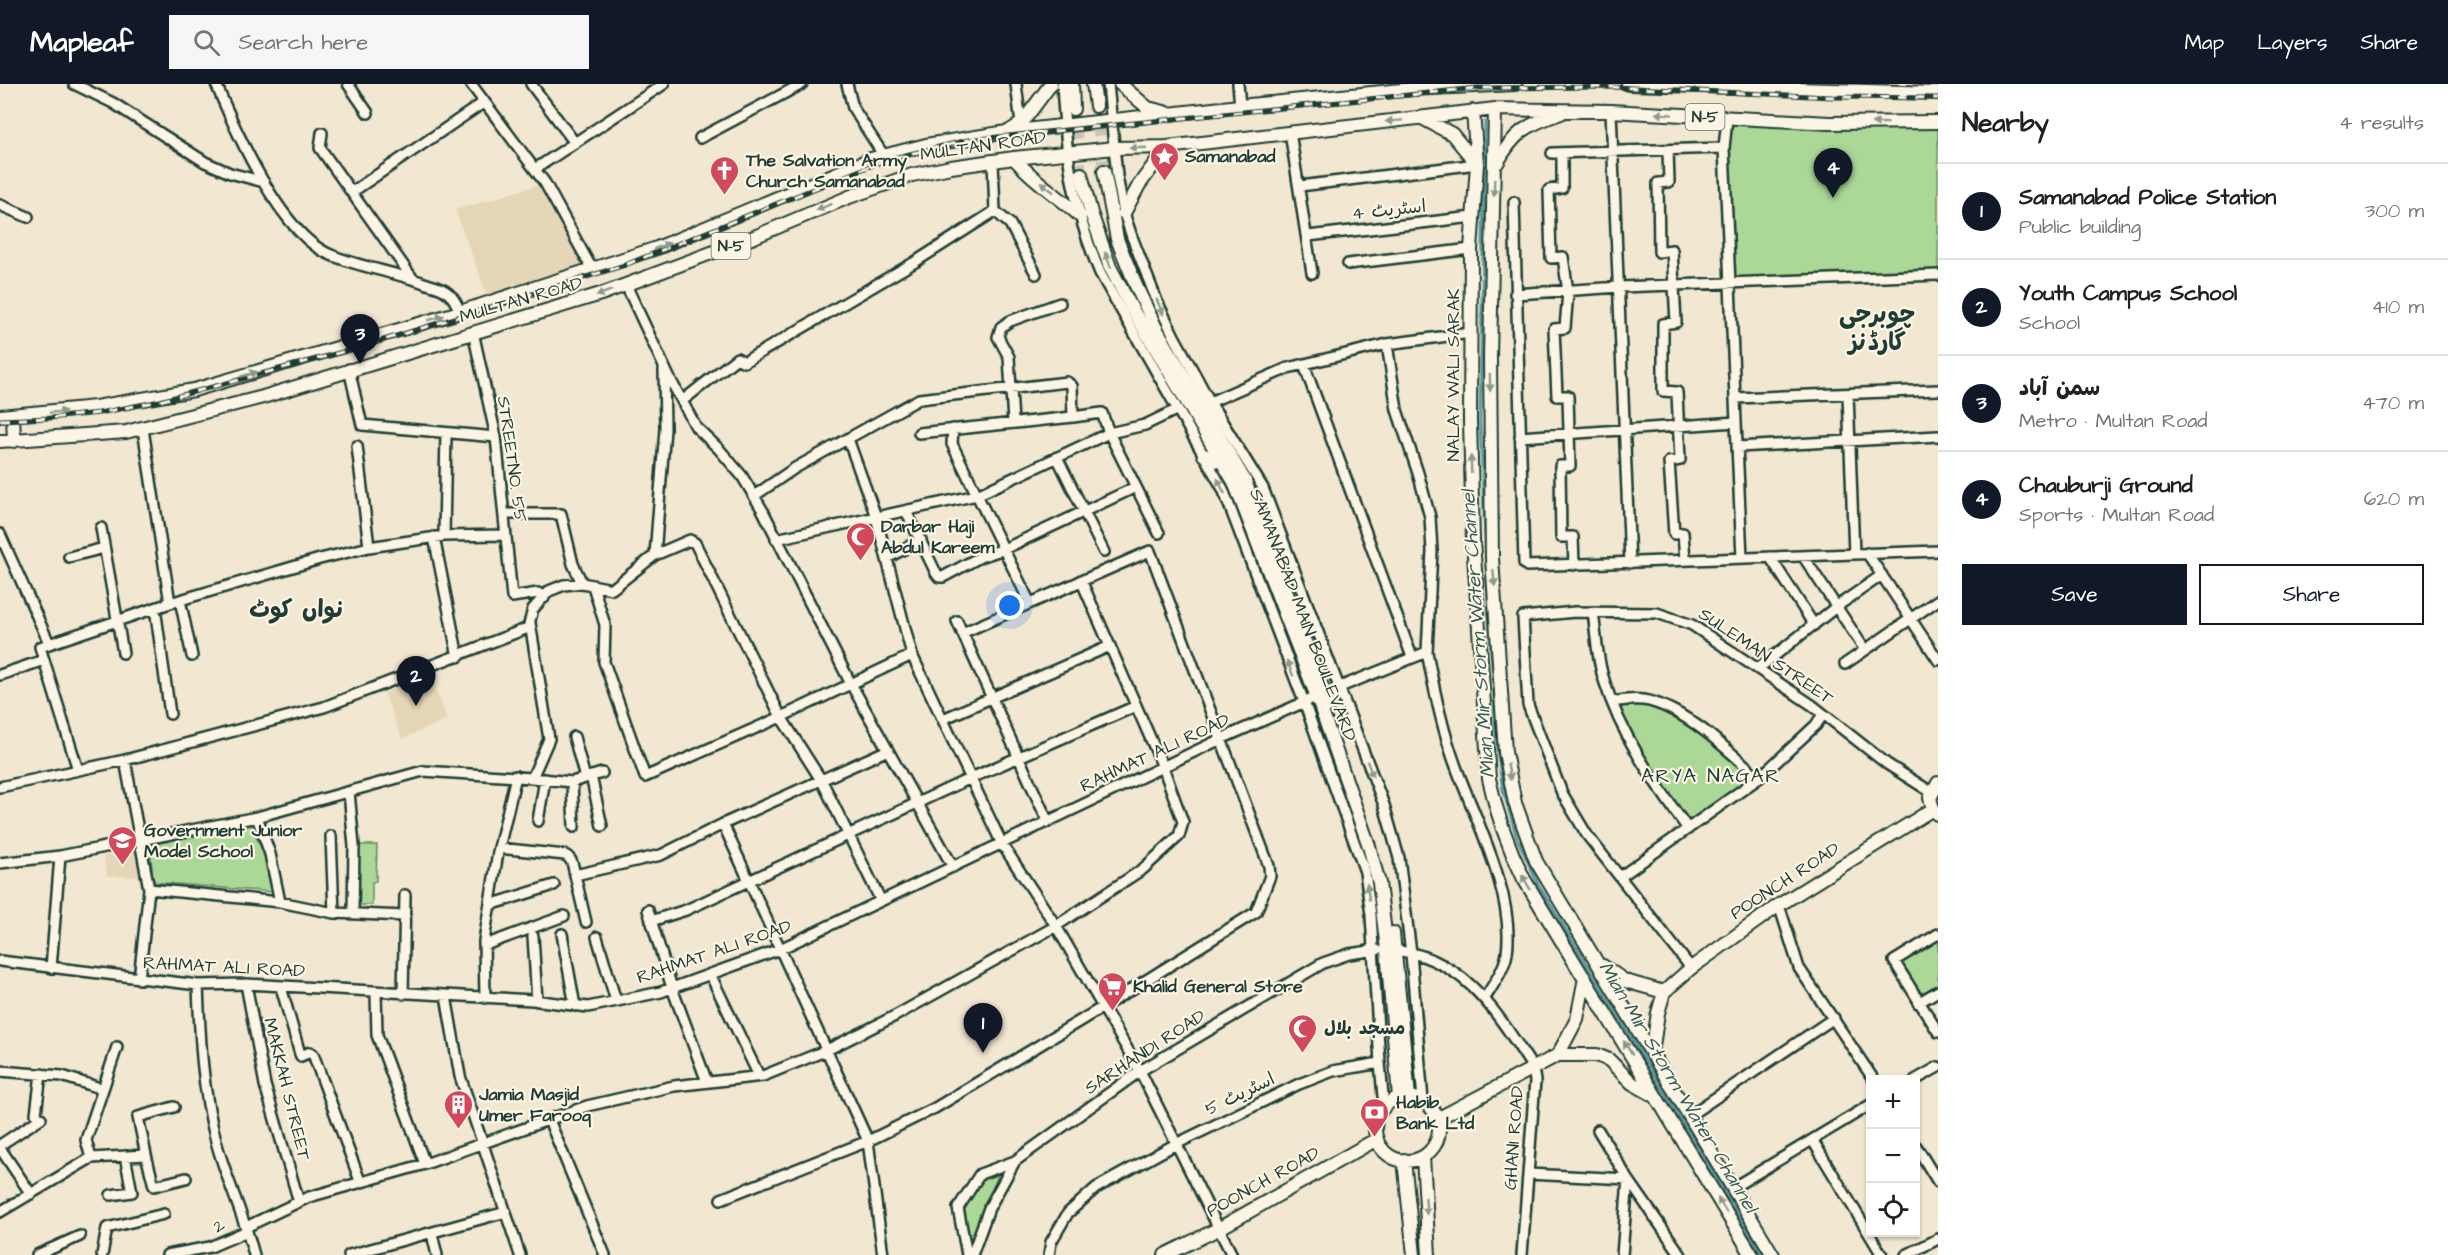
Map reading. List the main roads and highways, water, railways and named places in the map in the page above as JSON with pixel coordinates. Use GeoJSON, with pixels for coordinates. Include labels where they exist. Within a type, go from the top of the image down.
{"type":"FeatureCollection","features":[{"type":"Feature","properties":{"kind":"main road"},"geometry":{"type":"LineString","coordinates":[[1007,132],[1021,124],[1051,84]]}},
{"type":"Feature","properties":{"kind":"main road"},"geometry":{"type":"LineString","coordinates":[[1072,84],[1073,109]]}},
{"type":"Feature","properties":{"kind":"main road"},"geometry":{"type":"LineString","coordinates":[[1093,84],[1096,106]]}},
{"type":"Feature","properties":{"kind":"main road"},"geometry":{"type":"LineString","coordinates":[[1120,84],[1149,108],[1171,114]]}},
{"type":"Feature","properties":{"kind":"main road","name":"MULTAN ROAD"},"geometry":{"type":"LineString","coordinates":[[6,415],[96,407],[194,390],[460,312],[592,270],[657,248],[884,156],[962,138],[1373,89],[1513,84]]}},
{"type":"Feature","properties":{"kind":"main road","name":"N-5"},"geometry":{"type":"LineString","coordinates":[[1628,84],[1938,93]]}},
{"type":"Feature","properties":{"kind":"main road","name":"MULTAN ROAD"},"geometry":{"type":"LineString","coordinates":[[0,441],[104,435],[143,429],[263,397],[473,332],[548,312],[754,237],[882,184],[933,170],[1066,153],[1115,148],[1167,147],[1496,109],[1611,111],[1829,123],[1938,122]]}},
{"type":"Feature","properties":{"kind":"main road","name":"NALAY WALI SARAK"},"geometry":{"type":"LineString","coordinates":[[1496,109],[1490,358],[1492,540],[1505,752],[1515,803],[1536,861],[1773,1255]]}},
{"type":"Feature","properties":{"kind":"main road"},"geometry":{"type":"LineString","coordinates":[[1495,166],[1505,148],[1533,123],[1570,110]]}},
{"type":"Feature","properties":{"kind":"main road","name":"NALAY WALI SARAK"},"geometry":{"type":"LineString","coordinates":[[1473,111],[1477,164],[1471,249],[1470,420],[1473,540],[1489,779],[1497,817],[1506,843],[1524,879],[1752,1255]]}},
{"type":"Feature","properties":{"kind":"main road"},"geometry":{"type":"LineString","coordinates":[[1422,118],[1452,134],[1477,164]]}},
{"type":"Feature","properties":{"kind":"main road"},"geometry":{"type":"LineString","coordinates":[[1124,213],[1139,185],[1167,147]]}},
{"type":"Feature","properties":{"kind":"main road"},"geometry":{"type":"LineString","coordinates":[[1014,159],[1024,171],[1043,183],[1080,216]]}},
{"type":"Feature","properties":{"kind":"main road","name":"SAMANABAD MAIN BOULEVARD"},"geometry":{"type":"LineString","coordinates":[[1104,171],[1117,239],[1137,288],[1229,463],[1248,516],[1321,695],[1373,857],[1391,950],[1404,1097]]}},
{"type":"Feature","properties":{"kind":"main road","name":"SAMANABAD MAIN BOULEVARD"},"geometry":{"type":"LineString","coordinates":[[1081,174],[1091,213],[1110,267],[1130,305],[1229,463]]}},
{"type":"Feature","properties":{"kind":"main road"},"geometry":{"type":"LineString","coordinates":[[6,415],[14,441]]}},
{"type":"Feature","properties":{"kind":"main road"},"geometry":{"type":"LineString","coordinates":[[1204,455],[1229,463],[1236,442]]}},
{"type":"Feature","properties":{"kind":"main road"},"geometry":{"type":"LineString","coordinates":[[1473,540],[1492,540]]}},
{"type":"Feature","properties":{"kind":"main road"},"geometry":{"type":"LineString","coordinates":[[1935,788],[1935,812]]}},
{"type":"Feature","properties":{"kind":"main road","name":"POONCH ROAD"},"geometry":{"type":"LineString","coordinates":[[1665,992],[1691,968],[1779,905],[1935,812]]}},
{"type":"Feature","properties":{"kind":"main road"},"geometry":{"type":"LineString","coordinates":[[1595,957],[1608,971],[1625,981],[1665,992],[1658,1013],[1652,1053]]}},
{"type":"Feature","properties":{"kind":"main road"},"geometry":{"type":"LineString","coordinates":[[1558,1055],[1577,1019],[1585,978]]}},
{"type":"Feature","properties":{"kind":"main road"},"geometry":{"type":"LineString","coordinates":[[1437,1119],[1558,1055],[1597,1055],[1609,1060],[1632,1083],[1658,1098]]}},
{"type":"Feature","properties":{"kind":"main road"},"geometry":{"type":"LineString","coordinates":[[1404,1097],[1423,1101],[1434,1112],[1439,1130],[1437,1141],[1431,1150],[1423,1156],[1404,1160],[1387,1154],[1377,1139],[1375,1128],[1384,1107],[1404,1097]]}},
{"type":"Feature","properties":{"kind":"main road","name":"POONCH ROAD"},"geometry":{"type":"LineString","coordinates":[[1165,1255],[1220,1228],[1377,1139]]}},
{"type":"Feature","properties":{"kind":"main road"},"geometry":{"type":"LineString","coordinates":[[1423,1156],[1429,1255]]}},
{"type":"Feature","properties":{"kind":"main road"},"geometry":{"type":"LineString","coordinates":[[1404,1160],[1414,1255]]}},
{"type":"Feature","properties":{"kind":"waterway","name":"Mian Mir Storm Water Channel"},"geometry":{"type":"LineString","coordinates":[[1485,122],[1480,423],[1486,558]]}},
{"type":"Feature","properties":{"kind":"waterway","name":"Mian Mir Storm Water Channel"},"geometry":{"type":"LineString","coordinates":[[1486,565],[1497,749],[1503,790],[1517,838],[1538,884],[1763,1255]]}},
{"type":"Feature","properties":{"kind":"tunnel"},"geometry":{"type":"LineString","coordinates":[[1096,106],[1104,171]]}},
{"type":"Feature","properties":{"kind":"tunnel"},"geometry":{"type":"LineString","coordinates":[[1073,109],[1081,174]]}},
{"type":"Feature","properties":{"kind":"railway"},"geometry":{"type":"LineString","coordinates":[[0,420],[99,413],[160,401],[361,347],[625,265],[885,160],[968,140],[1477,88],[1612,87],[1832,97],[1938,98]]}},
{"type":"Feature","properties":{"kind":"place","name":"Samanabad"},"geometry":{"type":"Point","coordinates":[1164,182]}},
{"type":"Feature","properties":{"kind":"place","name":"The Salvation Army Church Samanabad"},"geometry":{"type":"Point","coordinates":[725,196]}},
{"type":"Feature","properties":{"kind":"place","name":"Chauburji Ground"},"geometry":{"type":"Point","coordinates":[1833,198]}},
{"type":"Feature","properties":{"kind":"place","name":"سمن آباد"},"geometry":{"type":"Point","coordinates":[360,364]}},
{"type":"Feature","properties":{"kind":"place","name":"Darbar Haji Abdul Kareem"},"geometry":{"type":"Point","coordinates":[860,562]}},
{"type":"Feature","properties":{"kind":"place","name":"Youth Campus School"},"geometry":{"type":"Point","coordinates":[416,706]}},
{"type":"Feature","properties":{"kind":"place","name":"Government Junior Model School"},"geometry":{"type":"Point","coordinates":[123,866]}},
{"type":"Feature","properties":{"kind":"place","name":"Khalid General Store"},"geometry":{"type":"Point","coordinates":[1112,1012]}},
{"type":"Feature","properties":{"kind":"place","name":"Samanabad Police Station"},"geometry":{"type":"Point","coordinates":[983,1053]}},
{"type":"Feature","properties":{"kind":"place","name":"مسجد بلال"},"geometry":{"type":"Point","coordinates":[1303,1054]}},
{"type":"Feature","properties":{"kind":"place","name":"Jamia Masjid Umer Farooq"},"geometry":{"type":"Point","coordinates":[458,1130]}},
{"type":"Feature","properties":{"kind":"place","name":"Habib Bank Ltd"},"geometry":{"type":"Point","coordinates":[1375,1138]}},
{"type":"Feature","properties":{"kind":"district","name":"چوبرجی گارڈنز"},"geometry":{"type":"Point","coordinates":[1877,329]}},
{"type":"Feature","properties":{"kind":"district","name":"نواں کوٹ"},"geometry":{"type":"Point","coordinates":[297,610]}},
{"type":"Feature","properties":{"kind":"district","name":"ARYA NAGAR"},"geometry":{"type":"Point","coordinates":[1711,776]}}]}
